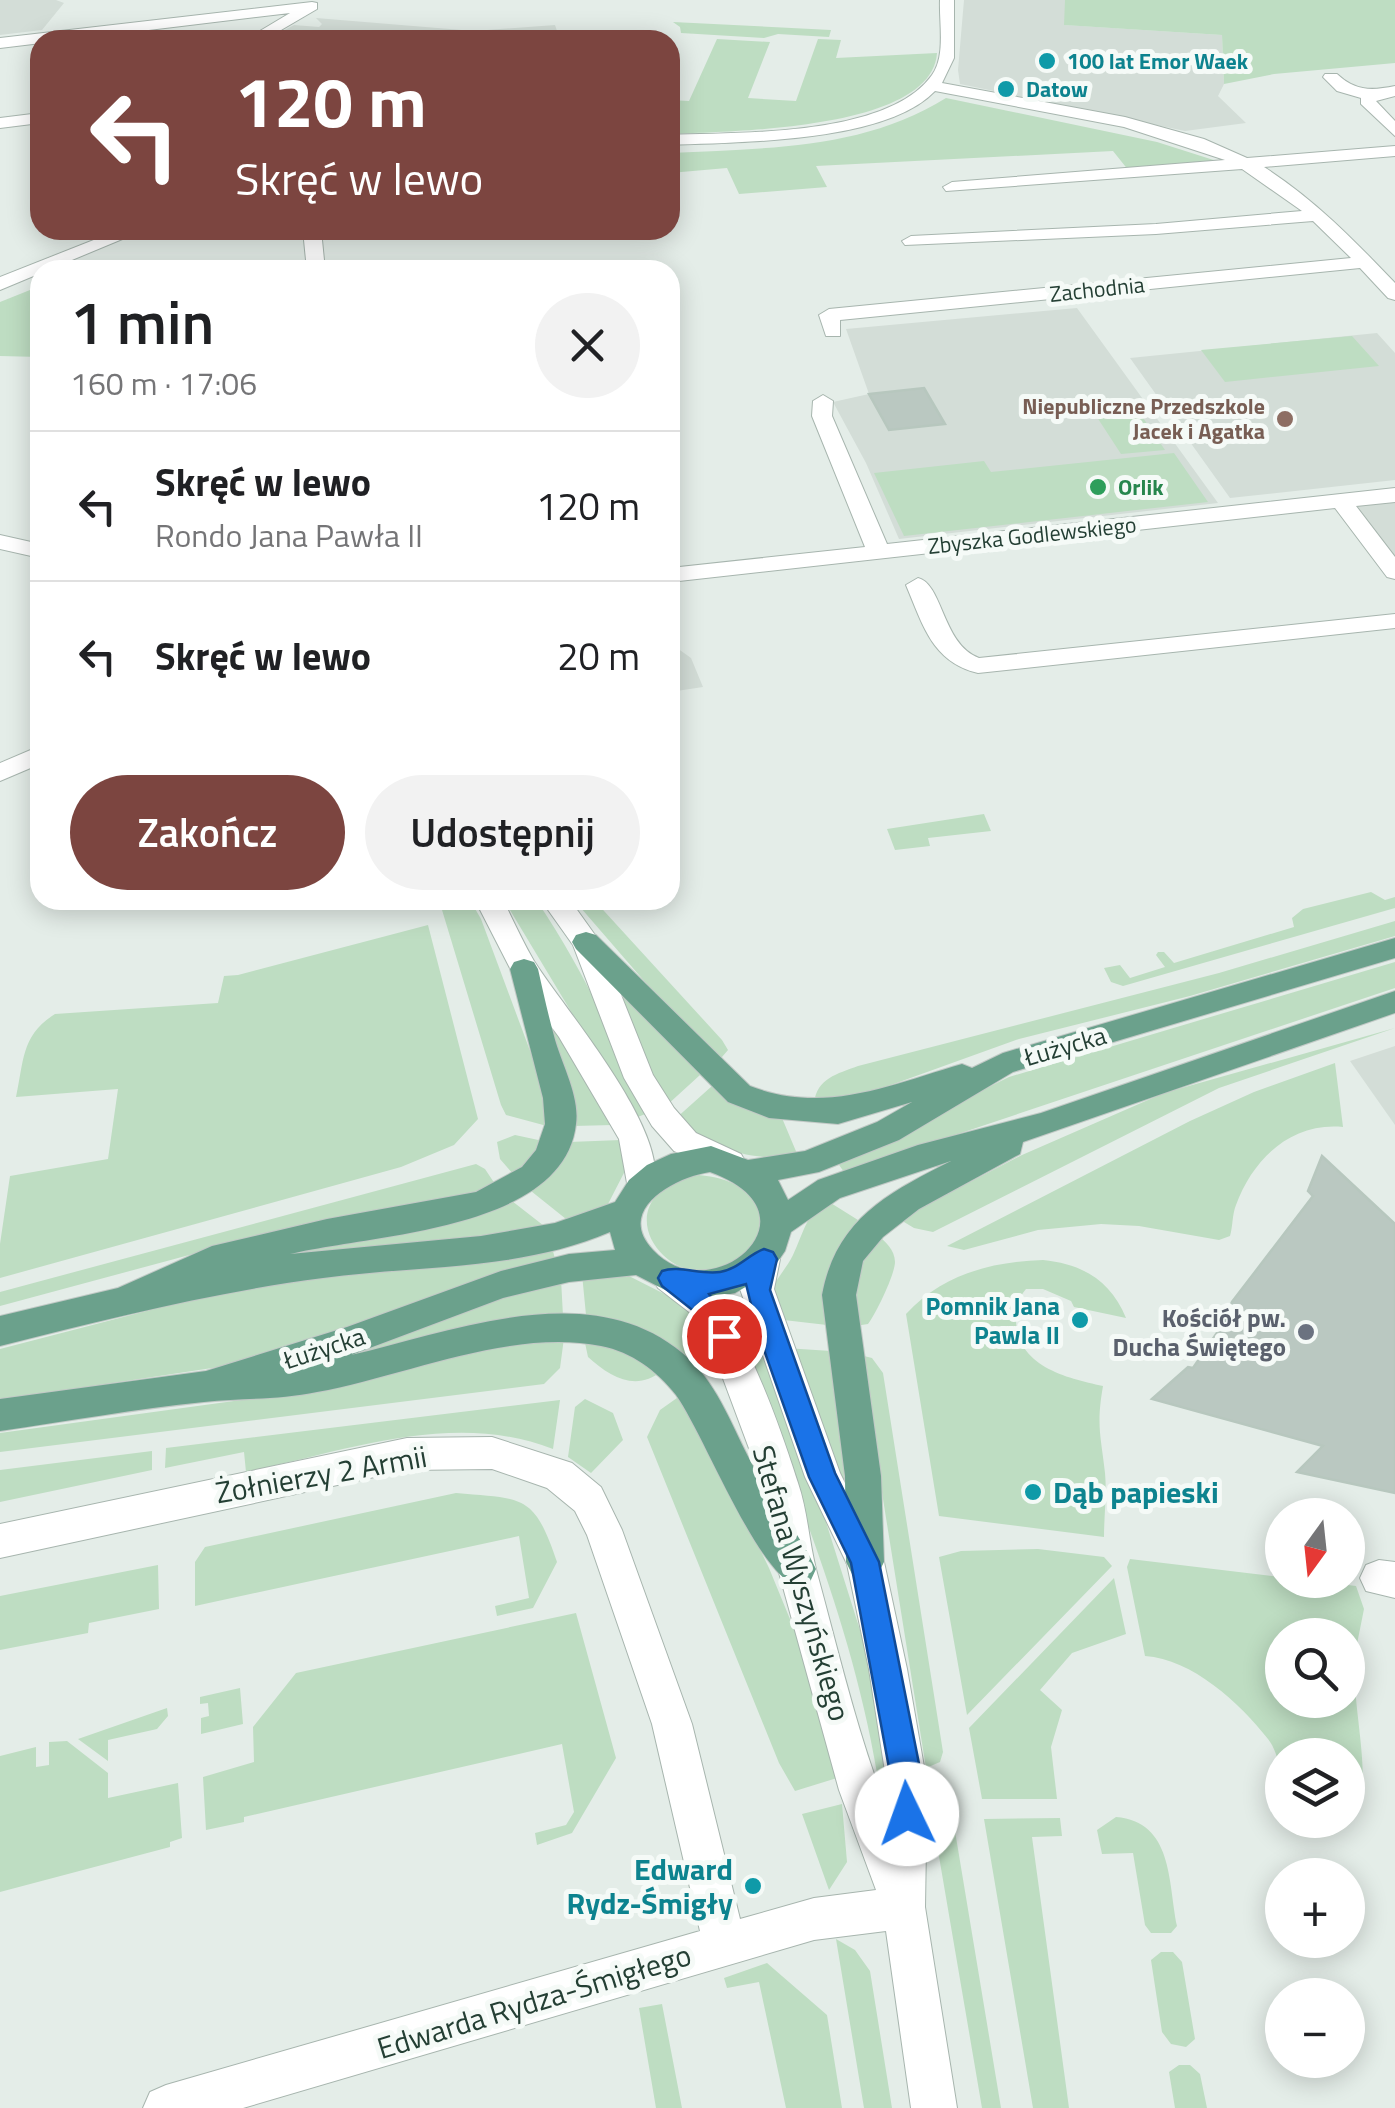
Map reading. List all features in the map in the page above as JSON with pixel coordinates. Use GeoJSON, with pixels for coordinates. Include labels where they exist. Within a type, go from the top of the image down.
{"type":"FeatureCollection","features":[{"type":"Feature","properties":{"kind":"main road"},"geometry":{"type":"LineString","coordinates":[[586,942],[639,991],[716,1074],[739,1094],[769,1106],[838,1112],[1004,1064]]}},
{"type":"Feature","properties":{"kind":"main road","name":"Łużycka"},"geometry":{"type":"LineString","coordinates":[[739,1167],[808,1163],[888,1131],[1004,1064],[1395,948]]}},
{"type":"Feature","properties":{"kind":"main road"},"geometry":{"type":"LineString","coordinates":[[124,1302],[212,1260],[328,1232],[483,1204],[533,1176],[549,1156],[561,1124],[558,1098],[538,1037],[524,969]]}},
{"type":"Feature","properties":{"kind":"main road"},"geometry":{"type":"LineString","coordinates":[[780,1223],[829,1190],[930,1154],[1046,1124],[1197,1068],[1395,1002]]}},
{"type":"Feature","properties":{"kind":"main road"},"geometry":{"type":"LineString","coordinates":[[865,1562],[863,1476],[839,1294],[844,1268],[855,1245],[885,1214],[1046,1124]]}},
{"type":"Feature","properties":{"kind":"main road"},"geometry":{"type":"LineString","coordinates":[[0,1331],[124,1302],[330,1263],[510,1246],[602,1223],[672,1164],[710,1159],[739,1167],[766,1186],[776,1203],[780,1223],[776,1242],[746,1274],[722,1282],[696,1284],[657,1270],[629,1238],[634,1198]]}},
{"type":"Feature","properties":{"kind":"main road","name":"Łużycka"},"geometry":{"type":"LineString","coordinates":[[0,1415],[206,1386],[348,1341],[502,1285],[569,1268],[657,1270]]}},
{"type":"Feature","properties":{"kind":"main road"},"geometry":{"type":"LineString","coordinates":[[206,1386],[262,1385],[320,1377],[527,1332],[574,1327],[605,1330],[662,1356],[710,1410],[747,1490],[797,1569]]}},
{"type":"Feature","properties":{"kind":"street"},"geometry":{"type":"LineString","coordinates":[[680,139],[824,129],[892,110],[933,86],[947,55],[947,0]]}},
{"type":"Feature","properties":{"kind":"street"},"geometry":{"type":"LineString","coordinates":[[271,30],[318,3]]}},
{"type":"Feature","properties":{"kind":"street"},"geometry":{"type":"LineString","coordinates":[[103,30],[318,3]]}},
{"type":"Feature","properties":{"kind":"street"},"geometry":{"type":"LineString","coordinates":[[0,43],[30,39]]}},
{"type":"Feature","properties":{"kind":"street"},"geometry":{"type":"LineString","coordinates":[[1331,76],[1343,88],[1370,96],[1395,91]]}},
{"type":"Feature","properties":{"kind":"street"},"geometry":{"type":"LineString","coordinates":[[933,86],[1188,140],[1246,165],[1318,215],[1395,294]]}},
{"type":"Feature","properties":{"kind":"street"},"geometry":{"type":"LineString","coordinates":[[1370,96],[1369,108],[1395,131]]}},
{"type":"Feature","properties":{"kind":"street"},"geometry":{"type":"LineString","coordinates":[[0,123],[30,119]]}},
{"type":"Feature","properties":{"kind":"street"},"geometry":{"type":"LineString","coordinates":[[952,187],[1395,151]]}},
{"type":"Feature","properties":{"kind":"street"},"geometry":{"type":"LineString","coordinates":[[911,241],[1156,229],[1318,215]]}},
{"type":"Feature","properties":{"kind":"street"},"geometry":{"type":"LineString","coordinates":[[60,260],[110,240]]}},
{"type":"Feature","properties":{"kind":"street","name":"Zachodnia"},"geometry":{"type":"LineString","coordinates":[[831,323],[1364,262]]}},
{"type":"Feature","properties":{"kind":"street"},"geometry":{"type":"LineString","coordinates":[[0,284],[30,272]]}},
{"type":"Feature","properties":{"kind":"street"},"geometry":{"type":"LineString","coordinates":[[823,401],[822,416],[878,551]]}},
{"type":"Feature","properties":{"kind":"street","name":"Zbyszka Godlewskiego"},"geometry":{"type":"LineString","coordinates":[[680,574],[1395,494]]}},
{"type":"Feature","properties":{"kind":"street"},"geometry":{"type":"LineString","coordinates":[[1341,501],[1395,572]]}},
{"type":"Feature","properties":{"kind":"street"},"geometry":{"type":"LineString","coordinates":[[0,542],[30,550]]}},
{"type":"Feature","properties":{"kind":"street"},"geometry":{"type":"LineString","coordinates":[[918,585],[945,648],[955,658],[978,666],[1395,621]]}},
{"type":"Feature","properties":{"kind":"street"},"geometry":{"type":"LineString","coordinates":[[0,772],[30,758]]}},
{"type":"Feature","properties":{"kind":"street"},"geometry":{"type":"LineString","coordinates":[[493,910],[524,969],[569,1029],[634,1138],[634,1198]]}},
{"type":"Feature","properties":{"kind":"street"},"geometry":{"type":"LineString","coordinates":[[562,910],[586,942],[639,1078],[662,1118],[685,1142],[739,1167]]}},
{"type":"Feature","properties":{"kind":"street","name":"Stefana Wyszyńskiego"},"geometry":{"type":"LineString","coordinates":[[764,1259],[758,1290],[770,1333],[822,1477],[865,1562],[908,1784],[904,1907],[934,2108]]}},
{"type":"Feature","properties":{"kind":"street","name":"Stefana Wyszyńskiego"},"geometry":{"type":"LineString","coordinates":[[657,1270],[704,1305],[725,1339],[780,1486],[797,1569],[858,1790],[904,1907]]}},
{"type":"Feature","properties":{"kind":"street","name":"Żołnierzy 2 Armii"},"geometry":{"type":"LineString","coordinates":[[0,1541],[407,1454],[492,1453],[559,1475],[588,1500],[604,1530],[672,1724],[726,1944]]}},
{"type":"Feature","properties":{"kind":"street","name":"Edwarda Rydza-Śmigłego"},"geometry":{"type":"LineString","coordinates":[[166,2108],[814,1919],[904,1907]]}},
{"type":"Feature","properties":{"kind":"shaded area"},"geometry":{"type":"Polygon","coordinates":[[[0,0],[64,3],[42,30],[0,35],[0,0]]]}},
{"type":"Feature","properties":{"kind":"shaded area"},"geometry":{"type":"Polygon","coordinates":[[[964,0],[1065,0],[1065,25],[1222,35],[1224,84],[1218,96],[1246,123],[1185,131],[960,84],[964,0]]]}},
{"type":"Feature","properties":{"kind":"shaded area"},"geometry":{"type":"Polygon","coordinates":[[[316,18],[462,30],[285,30],[294,25],[322,24],[316,18]]]}},
{"type":"Feature","properties":{"kind":"shaded area"},"geometry":{"type":"Polygon","coordinates":[[[555,25],[557,30],[488,30],[555,25]]]}},
{"type":"Feature","properties":{"kind":"shaded area"},"geometry":{"type":"Polygon","coordinates":[[[1077,308],[1218,503],[899,539],[866,463],[833,402],[869,394],[846,329],[1077,308]]]}},
{"type":"Feature","properties":{"kind":"shaded area","name":"Niepubliczne Przedszkole Jacek i Agatka"},"geometry":{"type":"Polygon","coordinates":[[[1377,333],[1395,353],[1395,480],[1230,498],[1130,358],[1377,333]]]}},
{"type":"Feature","properties":{"kind":"shaded area"},"geometry":{"type":"Polygon","coordinates":[[[1395,494],[1395,565],[1329,501],[1395,494]]]}},
{"type":"Feature","properties":{"kind":"shaded area"},"geometry":{"type":"Polygon","coordinates":[[[680,650],[691,658],[703,687],[680,690],[680,650]]]}},
{"type":"Feature","properties":{"kind":"shaded area"},"geometry":{"type":"Polygon","coordinates":[[[1395,1046],[1395,1125],[1350,1061],[1395,1046]]]}},
{"type":"Feature","properties":{"kind":"green space"},"geometry":{"type":"Polygon","coordinates":[[[1065,0],[1395,0],[1395,63],[1274,74],[1224,84],[1222,35],[1064,25],[1065,0]]]}},
{"type":"Feature","properties":{"kind":"green space"},"geometry":{"type":"Polygon","coordinates":[[[673,22],[831,30],[829,37],[778,34],[764,38],[681,33],[673,22]]]}},
{"type":"Feature","properties":{"kind":"green space"},"geometry":{"type":"Polygon","coordinates":[[[717,39],[770,42],[748,98],[796,101],[818,39],[841,40],[836,58],[937,53],[926,79],[901,98],[866,112],[823,122],[680,134],[680,101],[689,101],[717,39]]]}},
{"type":"Feature","properties":{"kind":"green space"},"geometry":{"type":"Polygon","coordinates":[[[946,98],[1157,142],[1223,163],[1129,171],[1113,151],[816,166],[827,187],[739,194],[727,168],[680,172],[680,152],[812,143],[881,128],[946,98]]]}},
{"type":"Feature","properties":{"kind":"green space"},"geometry":{"type":"Polygon","coordinates":[[[30,290],[30,357],[0,356],[0,302],[30,290]]]}},
{"type":"Feature","properties":{"kind":"green space"},"geometry":{"type":"Polygon","coordinates":[[[1352,336],[1379,366],[1225,382],[1201,350],[1352,336]]]}},
{"type":"Feature","properties":{"kind":"green space"},"geometry":{"type":"Polygon","coordinates":[[[1135,406],[1165,450],[1121,454],[1093,411],[1135,406]]]}},
{"type":"Feature","properties":{"kind":"green space"},"geometry":{"type":"Polygon","coordinates":[[[1174,453],[1208,502],[904,536],[874,473],[984,461],[991,472],[1174,453]]]}},
{"type":"Feature","properties":{"kind":"green space"},"geometry":{"type":"Polygon","coordinates":[[[984,814],[991,831],[928,838],[930,846],[895,850],[887,829],[984,814]]]}},
{"type":"Feature","properties":{"kind":"green space"},"geometry":{"type":"Polygon","coordinates":[[[1371,892],[1385,900],[1395,897],[1395,908],[1123,986],[1111,982],[1104,968],[1120,965],[1130,978],[1165,967],[1156,955],[1158,952],[1164,952],[1174,963],[1294,927],[1292,918],[1303,909],[1371,892]]]}},
{"type":"Feature","properties":{"kind":"green space"},"geometry":{"type":"Polygon","coordinates":[[[442,910],[476,910],[481,919],[542,1083],[547,1126],[506,1115],[442,910]]]}},
{"type":"Feature","properties":{"kind":"green space"},"geometry":{"type":"Polygon","coordinates":[[[510,910],[543,910],[553,925],[583,977],[648,1113],[635,1118],[510,910]]]}},
{"type":"Feature","properties":{"kind":"green space"},"geometry":{"type":"Polygon","coordinates":[[[583,910],[603,910],[722,1040],[728,1050],[716,1064],[583,910]]]}},
{"type":"Feature","properties":{"kind":"green space"},"geometry":{"type":"Polygon","coordinates":[[[1395,921],[1395,936],[1190,996],[1019,1039],[866,1094],[814,1103],[824,1082],[858,1066],[1219,973],[1395,921]]]}},
{"type":"Feature","properties":{"kind":"green space"},"geometry":{"type":"Polygon","coordinates":[[[428,925],[478,1119],[454,1145],[401,1167],[0,1278],[0,1244],[10,1176],[108,1159],[118,1089],[16,1097],[26,1050],[44,1022],[55,1014],[218,1003],[224,976],[428,925]]]}},
{"type":"Feature","properties":{"kind":"green space"},"geometry":{"type":"Polygon","coordinates":[[[1395,962],[1395,988],[844,1172],[837,1162],[1009,1077],[1395,962]]]}},
{"type":"Feature","properties":{"kind":"green space"},"geometry":{"type":"Polygon","coordinates":[[[619,983],[700,1075],[666,1106],[612,985],[619,983]]]}},
{"type":"Feature","properties":{"kind":"green space"},"geometry":{"type":"Polygon","coordinates":[[[551,1020],[613,1125],[573,1126],[546,1022],[551,1020]]]}},
{"type":"Feature","properties":{"kind":"green space"},"geometry":{"type":"Polygon","coordinates":[[[1395,1028],[1219,1088],[933,1232],[914,1228],[899,1219],[1022,1155],[1164,1093],[1395,1028]]]}},
{"type":"Feature","properties":{"kind":"green space"},"geometry":{"type":"Polygon","coordinates":[[[1335,1063],[1343,1127],[1307,1131],[1276,1147],[1243,1188],[1230,1236],[1219,1240],[1139,1226],[1101,1224],[1038,1230],[964,1250],[947,1246],[1190,1121],[1254,1092],[1335,1063]]]}},
{"type":"Feature","properties":{"kind":"green space"},"geometry":{"type":"Polygon","coordinates":[[[712,1086],[782,1118],[798,1156],[763,1157],[732,1151],[674,1120],[712,1086]]]}},
{"type":"Feature","properties":{"kind":"green space"},"geometry":{"type":"Polygon","coordinates":[[[515,1135],[543,1141],[532,1159],[514,1175],[500,1159],[497,1142],[515,1135]]]}},
{"type":"Feature","properties":{"kind":"green space"},"geometry":{"type":"Polygon","coordinates":[[[621,1140],[627,1167],[607,1206],[571,1223],[531,1191],[545,1179],[569,1142],[621,1140]]]}},
{"type":"Feature","properties":{"kind":"green space"},"geometry":{"type":"Polygon","coordinates":[[[476,1164],[485,1169],[497,1187],[256,1237],[0,1306],[0,1292],[476,1164]]]}},
{"type":"Feature","properties":{"kind":"green space"},"geometry":{"type":"Polygon","coordinates":[[[699,1175],[738,1186],[752,1199],[761,1218],[750,1248],[734,1261],[710,1271],[687,1269],[667,1259],[653,1242],[647,1223],[651,1203],[667,1187],[699,1175]]]}},
{"type":"Feature","properties":{"kind":"green space"},"geometry":{"type":"Polygon","coordinates":[[[826,1200],[858,1220],[841,1245],[831,1270],[827,1325],[775,1319],[771,1290],[809,1219],[826,1200]]]}},
{"type":"Feature","properties":{"kind":"green space"},"geometry":{"type":"Polygon","coordinates":[[[512,1201],[548,1229],[230,1264],[479,1215],[512,1201]]]}},
{"type":"Feature","properties":{"kind":"green space"},"geometry":{"type":"Polygon","coordinates":[[[877,1235],[891,1250],[894,1268],[868,1324],[855,1326],[854,1276],[877,1235]]]}},
{"type":"Feature","properties":{"kind":"green space"},"geometry":{"type":"Polygon","coordinates":[[[552,1247],[555,1259],[379,1322],[232,1365],[0,1400],[0,1349],[258,1282],[552,1247]]]}},
{"type":"Feature","properties":{"kind":"green space"},"geometry":{"type":"Polygon","coordinates":[[[1043,1260],[1083,1270],[1094,1277],[1112,1294],[1126,1318],[1074,1307],[1071,1301],[1043,1289],[1026,1289],[1016,1311],[1018,1335],[1034,1359],[1059,1374],[1103,1386],[1100,1421],[1106,1481],[1104,1537],[939,1516],[906,1314],[936,1289],[969,1273],[1043,1260]]]}},
{"type":"Feature","properties":{"kind":"green space"},"geometry":{"type":"Polygon","coordinates":[[[582,1274],[625,1274],[690,1307],[711,1337],[686,1355],[646,1332],[586,1315],[582,1274]]]}},
{"type":"Feature","properties":{"kind":"green space"},"geometry":{"type":"Polygon","coordinates":[[[561,1279],[563,1316],[354,1358],[352,1352],[486,1298],[561,1279]]]}},
{"type":"Feature","properties":{"kind":"green space"},"geometry":{"type":"Polygon","coordinates":[[[564,1338],[560,1368],[544,1384],[0,1452],[0,1433],[285,1394],[507,1346],[564,1338]]]}},
{"type":"Feature","properties":{"kind":"green space"},"geometry":{"type":"Polygon","coordinates":[[[584,1338],[600,1340],[662,1371],[643,1380],[614,1376],[588,1357],[584,1338]]]}},
{"type":"Feature","properties":{"kind":"green space"},"geometry":{"type":"Polygon","coordinates":[[[785,1348],[831,1351],[851,1499],[785,1348]]]}},
{"type":"Feature","properties":{"kind":"green space"},"geometry":{"type":"Polygon","coordinates":[[[763,1351],[814,1484],[865,1646],[886,1771],[877,1773],[838,1613],[743,1357],[763,1351]]]}},
{"type":"Feature","properties":{"kind":"green space"},"geometry":{"type":"Polygon","coordinates":[[[860,1355],[872,1358],[883,1373],[943,1752],[940,1762],[926,1768],[860,1355]]]}},
{"type":"Feature","properties":{"kind":"green space"},"geometry":{"type":"Polygon","coordinates":[[[684,1393],[769,1568],[808,1663],[837,1778],[795,1791],[779,1763],[647,1437],[660,1410],[684,1393]]]}},
{"type":"Feature","properties":{"kind":"green space"},"geometry":{"type":"Polygon","coordinates":[[[585,1399],[613,1413],[623,1440],[591,1473],[568,1457],[575,1407],[585,1399]]]}},
{"type":"Feature","properties":{"kind":"green space"},"geometry":{"type":"Polygon","coordinates":[[[560,1400],[553,1449],[477,1433],[438,1434],[361,1445],[246,1472],[244,1452],[165,1468],[166,1448],[560,1400]]]}},
{"type":"Feature","properties":{"kind":"green space"},"geometry":{"type":"Polygon","coordinates":[[[152,1451],[152,1470],[0,1502],[0,1470],[152,1451]]]}},
{"type":"Feature","properties":{"kind":"green space"},"geometry":{"type":"Polygon","coordinates":[[[456,1493],[512,1500],[523,1504],[541,1523],[557,1562],[533,1608],[497,1616],[495,1606],[529,1598],[519,1536],[195,1606],[195,1562],[205,1547],[456,1493]]]}},
{"type":"Feature","properties":{"kind":"green space"},"geometry":{"type":"Polygon","coordinates":[[[1038,1549],[1104,1557],[1112,1566],[967,1715],[939,1557],[961,1551],[1038,1549]]]}},
{"type":"Feature","properties":{"kind":"green space"},"geometry":{"type":"Polygon","coordinates":[[[1130,1559],[1265,1575],[1265,1598],[1360,1598],[1362,1618],[1265,1618],[1265,1718],[1358,1718],[1360,1738],[1267,1738],[1214,1685],[1180,1665],[1145,1656],[1127,1567],[1130,1559]]]}},
{"type":"Feature","properties":{"kind":"green space"},"geometry":{"type":"Polygon","coordinates":[[[158,1565],[159,1609],[89,1623],[88,1633],[0,1650],[0,1596],[158,1565]]]}},
{"type":"Feature","properties":{"kind":"green space"},"geometry":{"type":"Polygon","coordinates":[[[1114,1578],[1126,1634],[1072,1653],[1040,1690],[1062,1710],[1051,1747],[1057,1799],[982,1799],[969,1728],[1114,1578]]]}},
{"type":"Feature","properties":{"kind":"green space"},"geometry":{"type":"Polygon","coordinates":[[[576,1613],[616,1758],[572,1833],[537,1845],[535,1833],[566,1825],[574,1812],[562,1744],[244,1817],[244,1822],[206,1830],[203,1777],[254,1762],[253,1727],[296,1673],[576,1613]]]}},
{"type":"Feature","properties":{"kind":"green space"},"geometry":{"type":"Polygon","coordinates":[[[240,1688],[243,1724],[201,1734],[201,1718],[209,1716],[208,1703],[200,1704],[200,1697],[240,1688]]]}},
{"type":"Feature","properties":{"kind":"green space"},"geometry":{"type":"Polygon","coordinates":[[[167,1708],[168,1716],[157,1729],[108,1740],[108,1761],[78,1739],[167,1708]]]}},
{"type":"Feature","properties":{"kind":"green space"},"geometry":{"type":"Polygon","coordinates":[[[67,1741],[108,1773],[108,1798],[178,1783],[182,1838],[170,1842],[170,1847],[0,1892],[0,1756],[36,1747],[36,1767],[49,1765],[49,1742],[67,1741]]]}},
{"type":"Feature","properties":{"kind":"green space"},"geometry":{"type":"Polygon","coordinates":[[[939,1797],[951,1807],[1001,2108],[982,2108],[929,1798],[939,1797]]]}},
{"type":"Feature","properties":{"kind":"green space"},"geometry":{"type":"Polygon","coordinates":[[[842,1804],[847,1862],[829,1890],[802,1814],[842,1804]]]}},
{"type":"Feature","properties":{"kind":"green space"},"geometry":{"type":"Polygon","coordinates":[[[1116,1817],[1135,1821],[1158,1842],[1169,1873],[1177,1926],[1171,1933],[1151,1933],[1145,1925],[1133,1853],[1102,1854],[1097,1830],[1116,1817]]]}},
{"type":"Feature","properties":{"kind":"green space"},"geometry":{"type":"Polygon","coordinates":[[[1060,1818],[1062,1836],[1032,1837],[1069,2108],[1033,2108],[984,1819],[1060,1818]]]}},
{"type":"Feature","properties":{"kind":"green space"},"geometry":{"type":"Polygon","coordinates":[[[836,1939],[855,1950],[870,1971],[892,2108],[864,2108],[836,1939]]]}},
{"type":"Feature","properties":{"kind":"green space"},"geometry":{"type":"Polygon","coordinates":[[[1161,1952],[1173,1952],[1182,1962],[1195,2039],[1186,2047],[1171,2044],[1162,2032],[1151,1960],[1161,1952]]]}},
{"type":"Feature","properties":{"kind":"green space"},"geometry":{"type":"Polygon","coordinates":[[[767,1963],[827,2015],[842,2108],[786,2108],[759,1982],[727,1988],[724,1978],[767,1963]]]}},
{"type":"Feature","properties":{"kind":"green space"},"geometry":{"type":"Polygon","coordinates":[[[662,2004],[682,2108],[656,2108],[639,2008],[662,2004]]]}},
{"type":"Feature","properties":{"kind":"green space"},"geometry":{"type":"Polygon","coordinates":[[[1179,2065],[1190,2065],[1200,2074],[1207,2108],[1175,2108],[1169,2072],[1179,2065]]]}},
{"type":"Feature","properties":{"kind":"building"},"geometry":{"type":"Polygon","coordinates":[[[924,388],[945,424],[889,430],[869,394],[924,388]]]}},
{"type":"Feature","properties":{"kind":"building","name":"Kościół pw. Ducha Świętego"},"geometry":{"type":"Polygon","coordinates":[[[1322,1156],[1395,1224],[1395,1493],[1297,1472],[1323,1446],[1152,1399],[1188,1367],[1193,1368],[1223,1324],[1232,1302],[1313,1196],[1308,1191],[1322,1156]]]}},
{"type":"Feature","properties":{"kind":"place","name":"100 lat Emor Waek"},"geometry":{"type":"Point","coordinates":[1047,61]}},
{"type":"Feature","properties":{"kind":"place","name":"Datow"},"geometry":{"type":"Point","coordinates":[1006,89]}},
{"type":"Feature","properties":{"kind":"place","name":"Niepubliczne Przedszkole Jacek i Agatka"},"geometry":{"type":"Point","coordinates":[1285,419]}},
{"type":"Feature","properties":{"kind":"place","name":"Orlik"},"geometry":{"type":"Point","coordinates":[1098,487]}},
{"type":"Feature","properties":{"kind":"place","name":"Pomnik Jana Pawla II"},"geometry":{"type":"Point","coordinates":[1080,1320]}},
{"type":"Feature","properties":{"kind":"place","name":"Kościół pw. Ducha Świętego"},"geometry":{"type":"Point","coordinates":[1306,1332]}},
{"type":"Feature","properties":{"kind":"place","name":"Dąb papieski"},"geometry":{"type":"Point","coordinates":[1033,1492]}},
{"type":"Feature","properties":{"kind":"place","name":"Edward Rydz-Śmigły"},"geometry":{"type":"Point","coordinates":[753,1886]}},
{"type":"Feature","properties":{"kind":"route"},"geometry":{"type":"LineString","coordinates":[[724,1336],[704,1305],[670,1278],[696,1284],[722,1282],[746,1274],[764,1259],[758,1290],[770,1333],[822,1477],[865,1562],[908,1784],[907,1814]]}}]}
